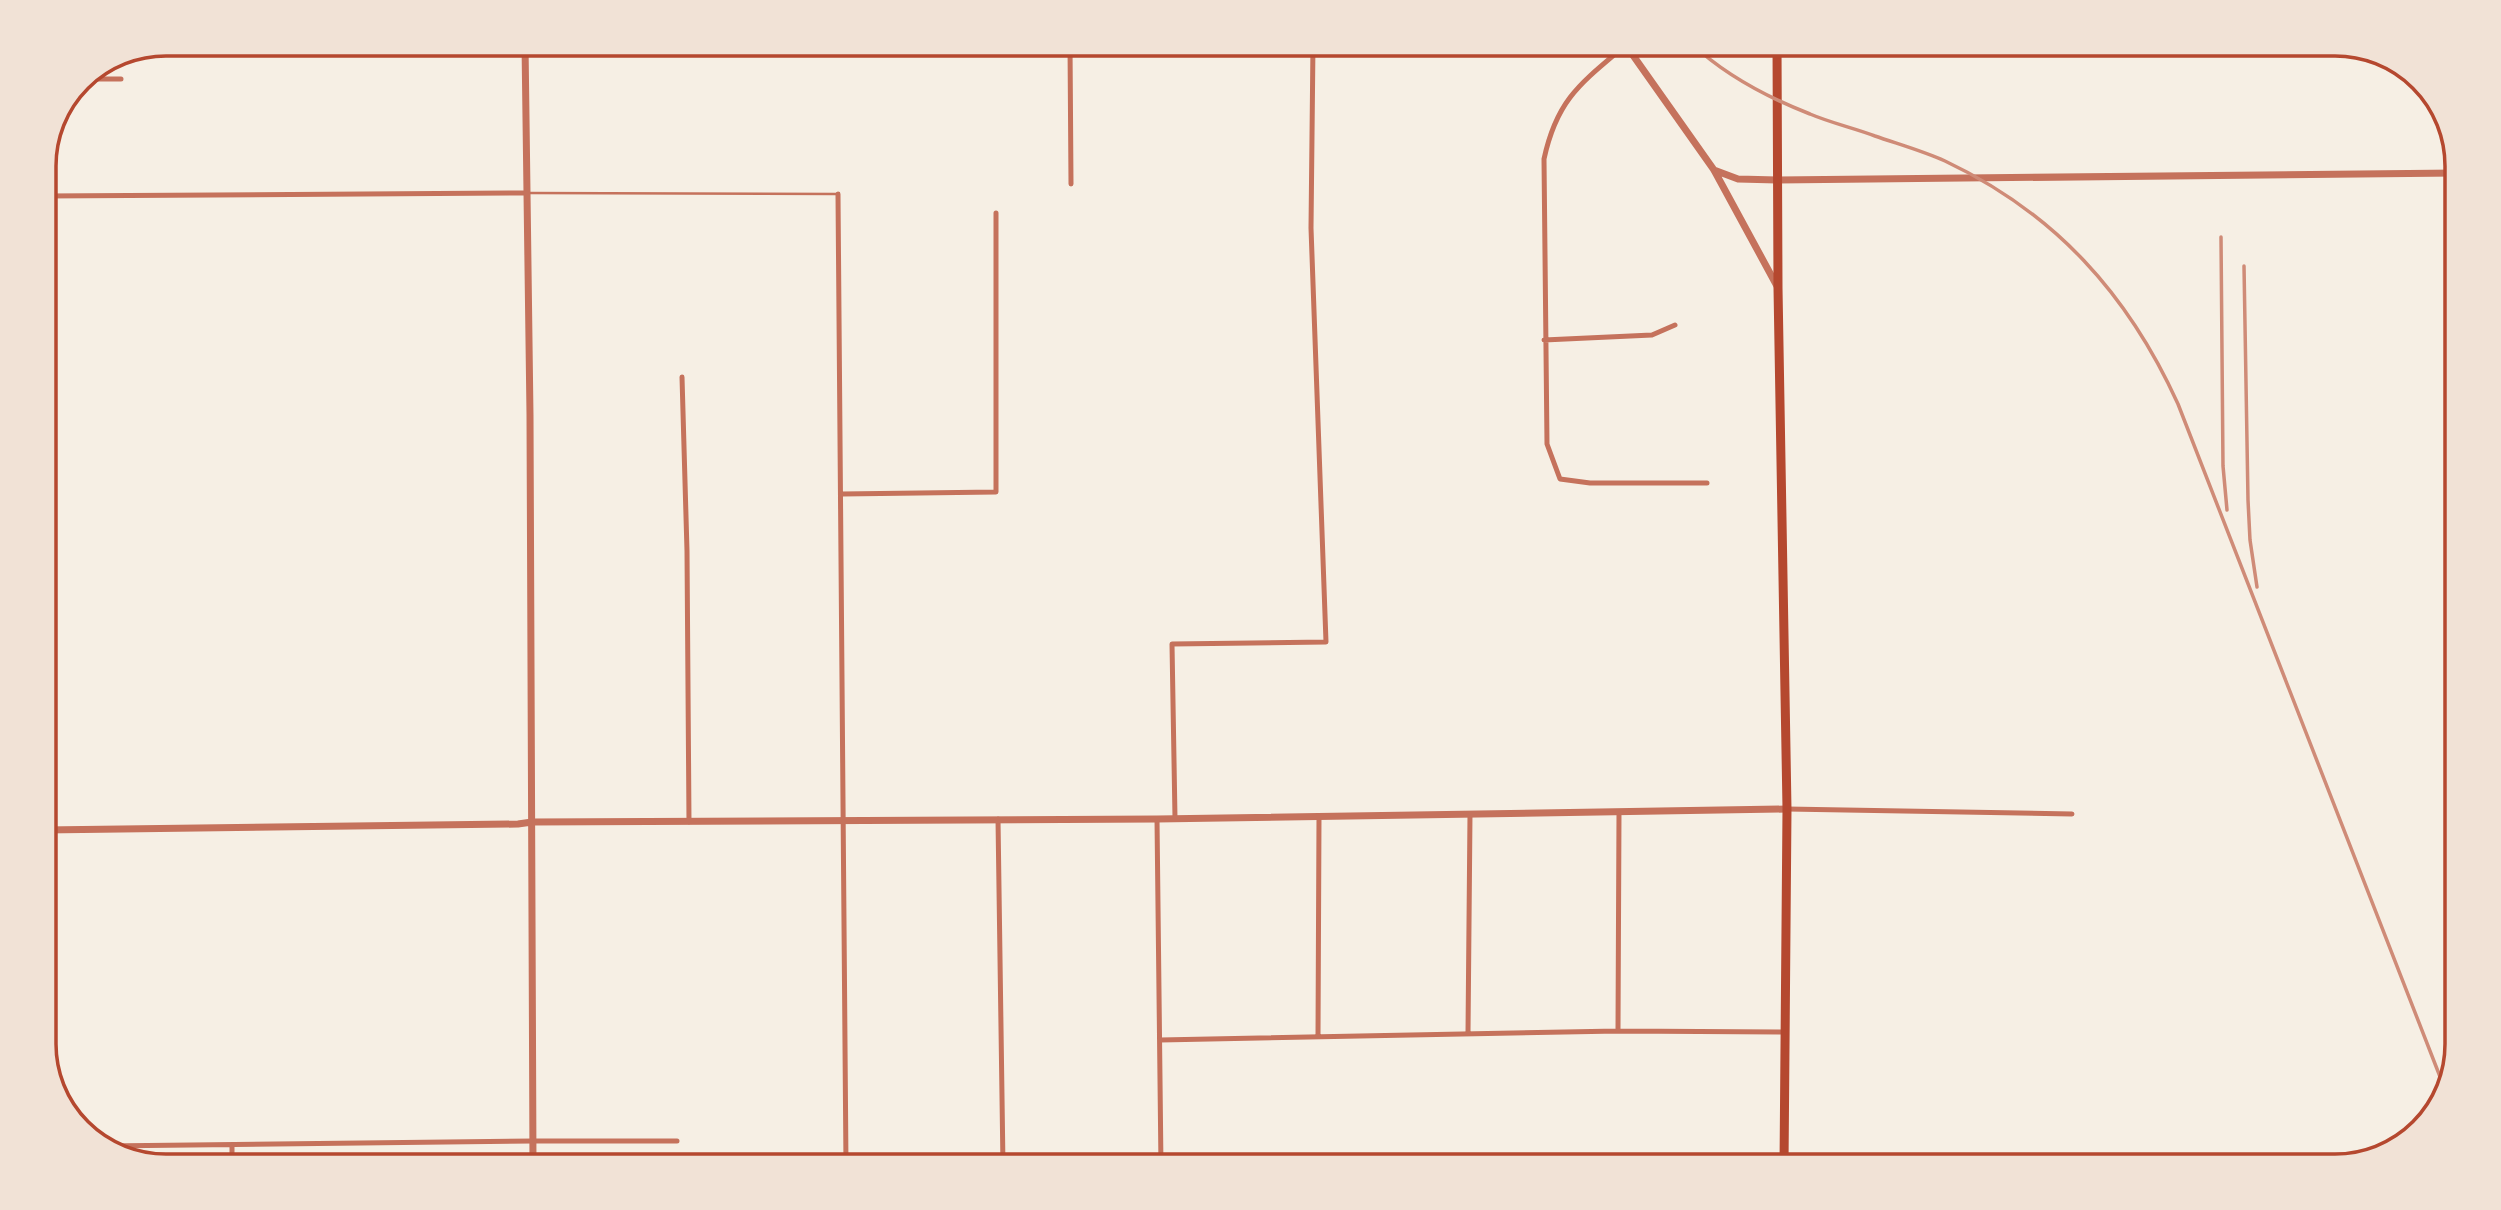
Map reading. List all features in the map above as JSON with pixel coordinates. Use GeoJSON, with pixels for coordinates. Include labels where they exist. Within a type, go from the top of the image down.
{"type":"FeatureCollection","features":[{"type":"Feature","properties":{"kind":"main road"},"geometry":{"type":"LineString","coordinates":[[1777,56],[1787,809],[1784,1154]]}},
{"type":"Feature","properties":{"kind":"street"},"geometry":{"type":"LineString","coordinates":[[525,56],[533,822],[533,1154]]}},
{"type":"Feature","properties":{"kind":"street"},"geometry":{"type":"LineString","coordinates":[[1070,56],[1071,184]]}},
{"type":"Feature","properties":{"kind":"street"},"geometry":{"type":"LineString","coordinates":[[1175,818],[1172,644],[1326,642],[1311,228],[1313,56]]}},
{"type":"Feature","properties":{"kind":"street"},"geometry":{"type":"LineString","coordinates":[[1612,56],[1577,86],[1550,132],[1543,171],[1547,444],[1560,479],[1590,483],[1707,482]]}},
{"type":"Feature","properties":{"kind":"street"},"geometry":{"type":"LineString","coordinates":[[1634,56],[1714,170],[1778,288]]}},
{"type":"Feature","properties":{"kind":"street"},"geometry":{"type":"LineString","coordinates":[[99,79],[121,79]]}},
{"type":"Feature","properties":{"kind":"street"},"geometry":{"type":"LineString","coordinates":[[1714,170],[1738,179],[1777,180],[2445,173]]}},
{"type":"Feature","properties":{"kind":"street"},"geometry":{"type":"LineString","coordinates":[[56,196],[528,193]]}},
{"type":"Feature","properties":{"kind":"street"},"geometry":{"type":"LineString","coordinates":[[838,194],[846,1154]]}},
{"type":"Feature","properties":{"kind":"street"},"geometry":{"type":"LineString","coordinates":[[842,494],[996,492],[996,213]]}},
{"type":"Feature","properties":{"kind":"street"},"geometry":{"type":"LineString","coordinates":[[1544,340],[1652,335],[1675,325]]}},
{"type":"Feature","properties":{"kind":"street"},"geometry":{"type":"LineString","coordinates":[[682,377],[687,538],[688,822]]}},
{"type":"Feature","properties":{"kind":"street"},"geometry":{"type":"LineString","coordinates":[[56,830],[384,827],[533,822],[1175,818],[1787,809],[2072,814]]}},
{"type":"Feature","properties":{"kind":"street"},"geometry":{"type":"LineString","coordinates":[[1618,1031],[1619,812]]}},
{"type":"Feature","properties":{"kind":"street"},"geometry":{"type":"LineString","coordinates":[[1468,1033],[1470,814]]}},
{"type":"Feature","properties":{"kind":"street"},"geometry":{"type":"LineString","coordinates":[[1318,1036],[1319,816]]}},
{"type":"Feature","properties":{"kind":"street"},"geometry":{"type":"LineString","coordinates":[[1157,818],[1161,1154]]}},
{"type":"Feature","properties":{"kind":"street"},"geometry":{"type":"LineString","coordinates":[[998,819],[1003,1154]]}},
{"type":"Feature","properties":{"kind":"street"},"geometry":{"type":"LineString","coordinates":[[1160,1040],[1618,1031],[1785,1032]]}},
{"type":"Feature","properties":{"kind":"street"},"geometry":{"type":"LineString","coordinates":[[125,1146],[677,1141]]}},
{"type":"Feature","properties":{"kind":"street"},"geometry":{"type":"LineString","coordinates":[[232,1145],[232,1154]]}},
{"type":"Feature","properties":{"kind":"lane"},"geometry":{"type":"LineString","coordinates":[[528,193],[838,194]]}},
{"type":"Feature","properties":{"kind":"railway"},"geometry":{"type":"LineString","coordinates":[[1706,56],[1733,75],[1779,101],[1937,157],[1985,182],[2021,205],[2054,232],[2111,292],[2136,327],[2178,404],[2440,1076]]}},
{"type":"Feature","properties":{"kind":"railway"},"geometry":{"type":"LineString","coordinates":[[2221,237],[2223,466],[2227,510]]}},
{"type":"Feature","properties":{"kind":"railway"},"geometry":{"type":"LineString","coordinates":[[2244,266],[2248,500],[2250,540],[2257,587]]}}]}
